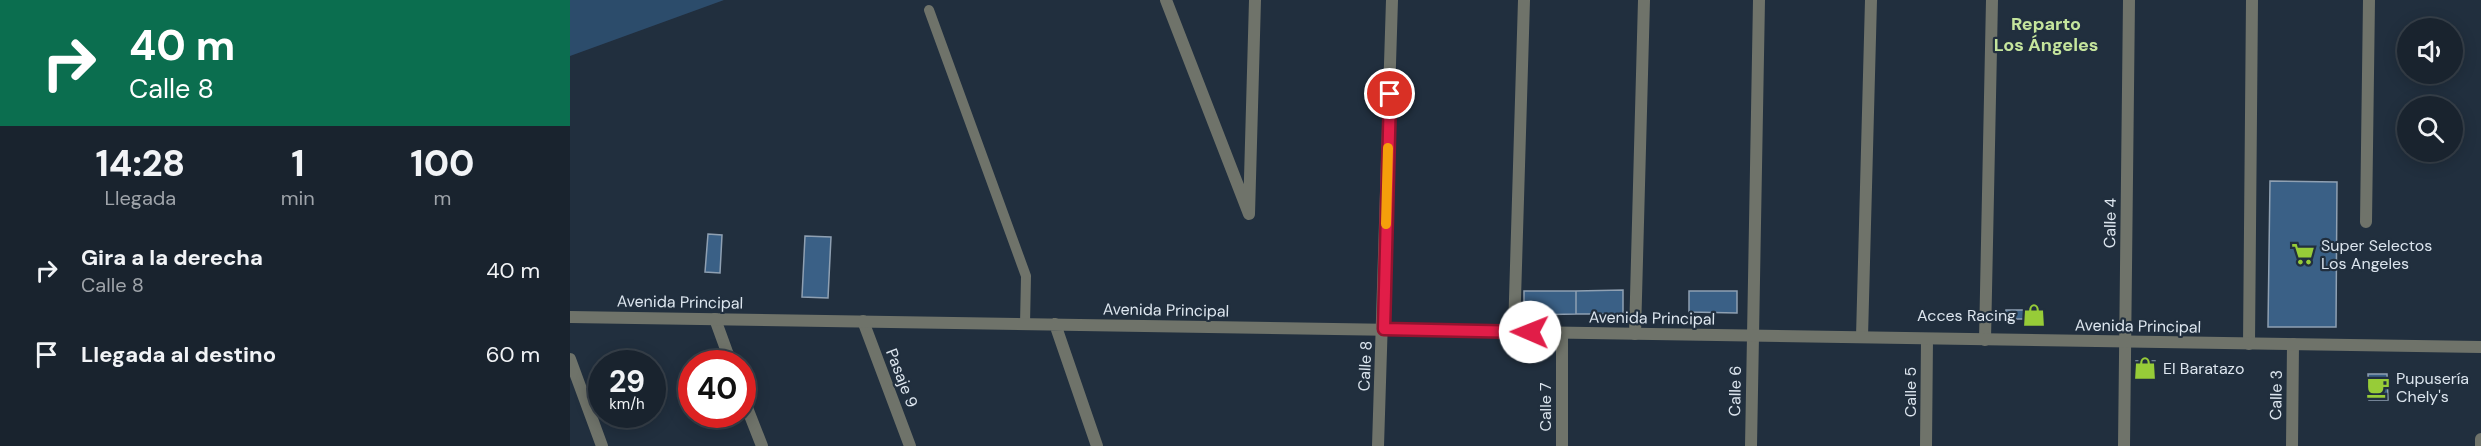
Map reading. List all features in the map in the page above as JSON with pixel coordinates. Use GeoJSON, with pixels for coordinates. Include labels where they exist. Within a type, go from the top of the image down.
{"type":"FeatureCollection","features":[{"type":"Feature","properties":{"kind":"street"},"geometry":{"type":"LineString","coordinates":[[1166,0],[1249,214],[1255,0]]}},
{"type":"Feature","properties":{"kind":"street","name":"Calle 8"},"geometry":{"type":"LineString","coordinates":[[1378,446],[1384,329],[1392,0]]}},
{"type":"Feature","properties":{"kind":"street"},"geometry":{"type":"LineString","coordinates":[[1514,332],[1524,0]]}},
{"type":"Feature","properties":{"kind":"street"},"geometry":{"type":"LineString","coordinates":[[1635,334],[1644,0]]}},
{"type":"Feature","properties":{"kind":"street","name":"Calle 6"},"geometry":{"type":"LineString","coordinates":[[1751,446],[1759,0]]}},
{"type":"Feature","properties":{"kind":"street"},"geometry":{"type":"LineString","coordinates":[[1862,337],[1872,0]]}},
{"type":"Feature","properties":{"kind":"street"},"geometry":{"type":"LineString","coordinates":[[1985,340],[1992,0]]}},
{"type":"Feature","properties":{"kind":"street","name":"Calle 4"},"geometry":{"type":"LineString","coordinates":[[2124,446],[2129,0]]}},
{"type":"Feature","properties":{"kind":"street"},"geometry":{"type":"LineString","coordinates":[[2248,344],[2252,0]]}},
{"type":"Feature","properties":{"kind":"street"},"geometry":{"type":"LineString","coordinates":[[2366,222],[2369,0]]}},
{"type":"Feature","properties":{"kind":"street","name":"Avenida Principal"},"geometry":{"type":"LineString","coordinates":[[570,316],[2481,347]]}},
{"type":"Feature","properties":{"kind":"street"},"geometry":{"type":"LineString","coordinates":[[715,319],[726,350]]}},
{"type":"Feature","properties":{"kind":"street","name":"Pasaje 9"},"geometry":{"type":"LineString","coordinates":[[863,321],[910,446]]}},
{"type":"Feature","properties":{"kind":"street"},"geometry":{"type":"LineString","coordinates":[[1055,324],[1097,446]]}},
{"type":"Feature","properties":{"kind":"street","name":"Calle 7"},"geometry":{"type":"LineString","coordinates":[[1562,333],[1562,446]]}},
{"type":"Feature","properties":{"kind":"street","name":"Calle 5"},"geometry":{"type":"LineString","coordinates":[[1926,339],[1926,446]]}},
{"type":"Feature","properties":{"kind":"street","name":"Calle 3"},"geometry":{"type":"LineString","coordinates":[[2292,446],[2293,344]]}},
{"type":"Feature","properties":{"kind":"street"},"geometry":{"type":"LineString","coordinates":[[570,359],[602,446]]}},
{"type":"Feature","properties":{"kind":"street"},"geometry":{"type":"LineString","coordinates":[[755,428],[762,446]]}},
{"type":"Feature","properties":{"kind":"street"},"geometry":{"type":"LineString","coordinates":[[2481,439],[2481,446]]}},
{"type":"Feature","properties":{"kind":"lane"},"geometry":{"type":"LineString","coordinates":[[929,10],[1026,276],[1025,324]]}},
{"type":"Feature","properties":{"kind":"shaded area"},"geometry":{"type":"Polygon","coordinates":[[[570,0],[724,0],[570,56],[570,0]]]}},
{"type":"Feature","properties":{"kind":"building","name":"Super Selectos Los Angeles"},"geometry":{"type":"Polygon","coordinates":[[[2270,181],[2337,182],[2336,327],[2268,327],[2270,181]]]}},
{"type":"Feature","properties":{"kind":"building"},"geometry":{"type":"Polygon","coordinates":[[[708,234],[722,235],[720,273],[705,272],[708,234]]]}},
{"type":"Feature","properties":{"kind":"building"},"geometry":{"type":"Polygon","coordinates":[[[805,236],[831,237],[828,298],[802,297],[805,236]]]}},
{"type":"Feature","properties":{"kind":"building"},"geometry":{"type":"Polygon","coordinates":[[[1623,290],[1623,314],[1576,314],[1576,291],[1623,290]]]}},
{"type":"Feature","properties":{"kind":"building"},"geometry":{"type":"Polygon","coordinates":[[[1524,291],[1576,291],[1576,314],[1524,315],[1524,291]]]}},
{"type":"Feature","properties":{"kind":"building"},"geometry":{"type":"Polygon","coordinates":[[[1689,291],[1737,291],[1737,313],[1689,312],[1689,291]]]}},
{"type":"Feature","properties":{"kind":"building"},"geometry":{"type":"Polygon","coordinates":[[[2006,310],[2025,310],[2025,319],[2006,319],[2006,310]]]}},
{"type":"Feature","properties":{"kind":"building","name":"Acces Racing"},"geometry":{"type":"Polygon","coordinates":[[[2025,310],[2042,310],[2042,320],[2025,319],[2025,310]]]}},
{"type":"Feature","properties":{"kind":"building","name":"El Baratazo"},"geometry":{"type":"Polygon","coordinates":[[[2136,361],[2155,361],[2155,376],[2136,376],[2136,361]]]}},
{"type":"Feature","properties":{"kind":"building","name":"Pupusería Chely's"},"geometry":{"type":"Polygon","coordinates":[[[2368,374],[2387,374],[2388,400],[2369,400],[2368,374]]]}},
{"type":"Feature","properties":{"kind":"slow traffic"},"geometry":{"type":"LineString","coordinates":[[1386,224],[1388,148]]}},
{"type":"Feature","properties":{"kind":"place","name":"Super Selectos Los Angeles"},"geometry":{"type":"Point","coordinates":[2303,254]}},
{"type":"Feature","properties":{"kind":"place","name":"Acces Racing"},"geometry":{"type":"Point","coordinates":[2034,315]}},
{"type":"Feature","properties":{"kind":"place","name":"El Baratazo"},"geometry":{"type":"Point","coordinates":[2145,368]}},
{"type":"Feature","properties":{"kind":"place","name":"Pupusería Chely's"},"geometry":{"type":"Point","coordinates":[2378,387]}},
{"type":"Feature","properties":{"kind":"district","name":"Reparto Los Ángeles"},"geometry":{"type":"Point","coordinates":[2046,34]}},
{"type":"Feature","properties":{"kind":"route"},"geometry":{"type":"LineString","coordinates":[[1390,94],[1384,329],[1530,332]]}}]}
